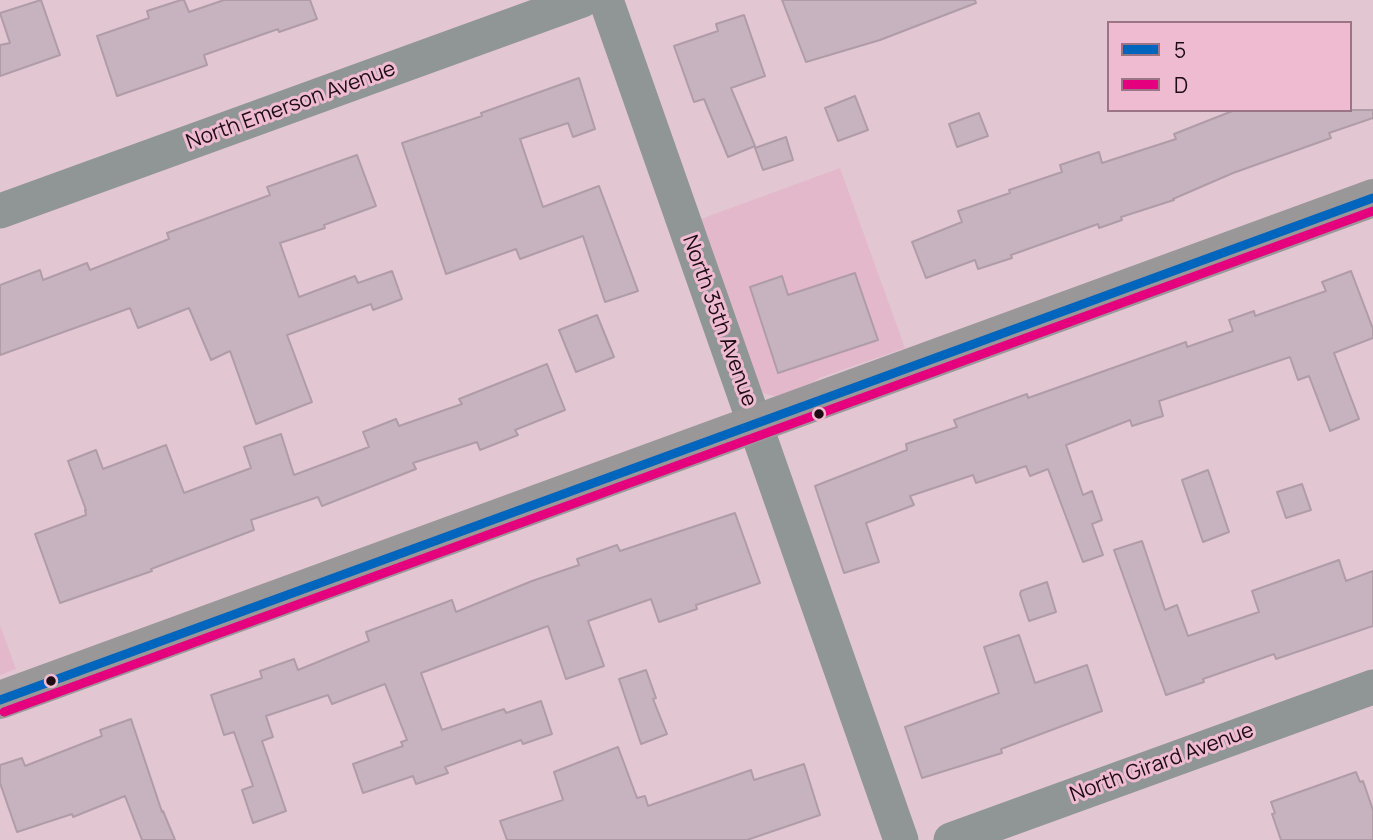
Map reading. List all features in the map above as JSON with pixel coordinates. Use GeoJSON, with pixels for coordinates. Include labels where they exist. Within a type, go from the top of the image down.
{"type":"FeatureCollection","features":[{"type":"Feature","properties":{"kind":"street","name":"North Emerson Avenue"},"geometry":{"type":"LineString","coordinates":[[0,212],[582,0]]}},
{"type":"Feature","properties":{"kind":"street","name":"North 35th Avenue"},"geometry":{"type":"LineString","coordinates":[[606,0],[901,840]]}},
{"type":"Feature","properties":{"kind":"street"},"geometry":{"type":"LineString","coordinates":[[0,700],[1373,198]]}},
{"type":"Feature","properties":{"kind":"street","name":"North Girard Avenue"},"geometry":{"type":"LineString","coordinates":[[951,840],[1373,687]]}},
{"type":"Feature","properties":{"kind":"shaded area"},"geometry":{"type":"Polygon","coordinates":[[[840,168],[905,348],[819,378],[778,397],[765,394],[756,387],[698,220],[840,168]]]}},
{"type":"Feature","properties":{"kind":"shaded area"},"geometry":{"type":"Polygon","coordinates":[[[0,625],[16,669],[0,675],[0,625]]]}},
{"type":"Feature","properties":{"kind":"building"},"geometry":{"type":"Polygon","coordinates":[[[41,0],[60,55],[0,76],[0,45],[10,43],[0,13],[41,0]]]}},
{"type":"Feature","properties":{"kind":"building"},"geometry":{"type":"Polygon","coordinates":[[[184,0],[189,12],[224,0],[310,0],[317,19],[279,32],[278,29],[204,55],[207,65],[117,96],[97,36],[149,18],[147,11],[184,0]]]}},
{"type":"Feature","properties":{"kind":"building"},"geometry":{"type":"Polygon","coordinates":[[[782,0],[975,0],[976,3],[880,40],[806,62],[782,0]]]}},
{"type":"Feature","properties":{"kind":"building"},"geometry":{"type":"Polygon","coordinates":[[[744,15],[765,76],[731,88],[755,146],[728,157],[704,99],[694,102],[674,46],[718,31],[716,24],[744,15]]]}},
{"type":"Feature","properties":{"kind":"building"},"geometry":{"type":"Polygon","coordinates":[[[579,78],[595,129],[573,137],[568,123],[520,139],[543,207],[599,186],[638,291],[605,302],[583,236],[520,259],[516,249],[446,274],[402,143],[482,116],[481,113],[579,78]]]}},
{"type":"Feature","properties":{"kind":"building"},"geometry":{"type":"Polygon","coordinates":[[[855,96],[868,130],[838,141],[825,108],[855,96]]]}},
{"type":"Feature","properties":{"kind":"building"},"geometry":{"type":"Polygon","coordinates":[[[1373,110],[1373,118],[1329,133],[1331,138],[1233,173],[1174,200],[1121,217],[1122,220],[1099,228],[1098,224],[978,269],[975,260],[926,278],[912,242],[962,222],[958,211],[1062,172],[1060,165],[1099,152],[1102,163],[1176,139],[1174,134],[1230,112],[1373,110]]]}},
{"type":"Feature","properties":{"kind":"building"},"geometry":{"type":"Polygon","coordinates":[[[979,113],[988,136],[957,147],[949,124],[979,113]]]}},
{"type":"Feature","properties":{"kind":"building"},"geometry":{"type":"Polygon","coordinates":[[[786,137],[793,160],[763,170],[755,148],[786,137]]]}},
{"type":"Feature","properties":{"kind":"building"},"geometry":{"type":"Polygon","coordinates":[[[357,155],[376,206],[324,225],[325,228],[280,243],[299,297],[355,276],[358,283],[392,271],[402,299],[373,310],[371,304],[287,335],[312,402],[256,424],[230,351],[211,360],[189,308],[138,328],[130,308],[0,355],[0,285],[40,270],[43,280],[87,263],[90,270],[169,239],[167,233],[270,195],[267,187],[357,155]]]}},
{"type":"Feature","properties":{"kind":"building"},"geometry":{"type":"Polygon","coordinates":[[[1351,271],[1373,329],[1373,338],[1334,353],[1359,419],[1330,431],[1309,376],[1298,380],[1290,357],[1159,401],[1163,416],[1132,426],[1130,420],[1066,445],[1083,495],[1092,491],[1102,520],[1092,524],[1103,555],[1083,562],[1048,469],[1030,476],[1026,466],[976,483],[973,475],[910,496],[914,505],[866,523],[879,562],[844,573],[815,486],[907,450],[906,444],[957,427],[954,420],[1027,394],[1028,398],[1186,342],[1187,347],[1233,331],[1229,320],[1254,311],[1255,316],[1326,291],[1322,282],[1351,271]]]}},
{"type":"Feature","properties":{"kind":"building"},"geometry":{"type":"Polygon","coordinates":[[[855,273],[878,340],[778,373],[750,287],[782,276],[788,295],[855,273]]]}},
{"type":"Feature","properties":{"kind":"building"},"geometry":{"type":"Polygon","coordinates":[[[597,315],[614,357],[576,372],[559,330],[597,315]]]}},
{"type":"Feature","properties":{"kind":"building"},"geometry":{"type":"Polygon","coordinates":[[[547,364],[565,410],[515,430],[518,435],[480,450],[477,442],[413,463],[416,469],[322,506],[318,497],[251,520],[254,530],[151,569],[152,571],[60,603],[35,534],[86,515],[68,461],[96,450],[103,469],[166,445],[184,493],[251,468],[244,447],[281,434],[294,475],[369,447],[363,432],[396,419],[399,426],[462,404],[459,399],[547,364]]]}},
{"type":"Feature","properties":{"kind":"building"},"geometry":{"type":"Polygon","coordinates":[[[1208,470],[1229,532],[1203,542],[1182,480],[1208,470]]]}},
{"type":"Feature","properties":{"kind":"building"},"geometry":{"type":"Polygon","coordinates":[[[1302,484],[1311,510],[1286,518],[1277,492],[1302,484]]]}},
{"type":"Feature","properties":{"kind":"building"},"geometry":{"type":"Polygon","coordinates":[[[735,513],[760,583],[696,605],[697,609],[659,622],[651,599],[588,621],[604,666],[566,679],[548,626],[421,673],[442,730],[504,709],[506,713],[541,701],[552,734],[523,744],[521,740],[445,767],[448,773],[416,784],[413,776],[363,793],[353,764],[403,746],[401,742],[407,740],[385,684],[332,704],[328,695],[266,716],[273,737],[262,741],[286,811],[253,823],[242,790],[253,786],[234,732],[224,735],[211,695],[262,678],[260,671],[294,659],[298,670],[369,641],[366,632],[452,600],[456,612],[579,565],[577,559],[617,545],[620,551],[735,513]]]}},
{"type":"Feature","properties":{"kind":"building"},"geometry":{"type":"Polygon","coordinates":[[[1142,541],[1165,610],[1177,605],[1188,636],[1259,612],[1252,591],[1339,560],[1346,581],[1373,571],[1373,626],[1276,659],[1274,654],[1166,695],[1114,550],[1142,541]]]}},
{"type":"Feature","properties":{"kind":"building"},"geometry":{"type":"Polygon","coordinates":[[[1047,582],[1056,612],[1029,621],[1021,591],[1047,582]]]}},
{"type":"Feature","properties":{"kind":"building"},"geometry":{"type":"Polygon","coordinates":[[[1019,635],[1035,683],[1087,665],[1102,711],[1001,749],[1002,753],[922,778],[905,727],[999,693],[984,647],[1019,635]]]}},
{"type":"Feature","properties":{"kind":"building"},"geometry":{"type":"Polygon","coordinates":[[[646,670],[656,698],[653,699],[667,734],[641,744],[619,679],[646,670]]]}},
{"type":"Feature","properties":{"kind":"building"},"geometry":{"type":"Polygon","coordinates":[[[131,719],[162,812],[175,840],[142,840],[125,796],[73,817],[72,814],[17,832],[0,783],[0,765],[22,758],[25,766],[102,736],[100,730],[131,719]]]}},
{"type":"Feature","properties":{"kind":"building"},"geometry":{"type":"Polygon","coordinates":[[[618,747],[637,798],[645,796],[648,806],[751,770],[754,780],[804,764],[820,815],[747,840],[507,840],[500,821],[563,800],[554,772],[618,747]]]}},
{"type":"Feature","properties":{"kind":"building"},"geometry":{"type":"Polygon","coordinates":[[[1356,772],[1360,782],[1363,781],[1373,810],[1373,840],[1281,840],[1271,802],[1356,772]]]}},
{"type":"Feature","properties":{"kind":"transit line","name":"5"},"geometry":{"type":"LineString","coordinates":[[0,700],[1373,198]]}},
{"type":"Feature","properties":{"kind":"transit line","name":"D"},"geometry":{"type":"LineString","coordinates":[[4,712],[1373,211]]}}]}
